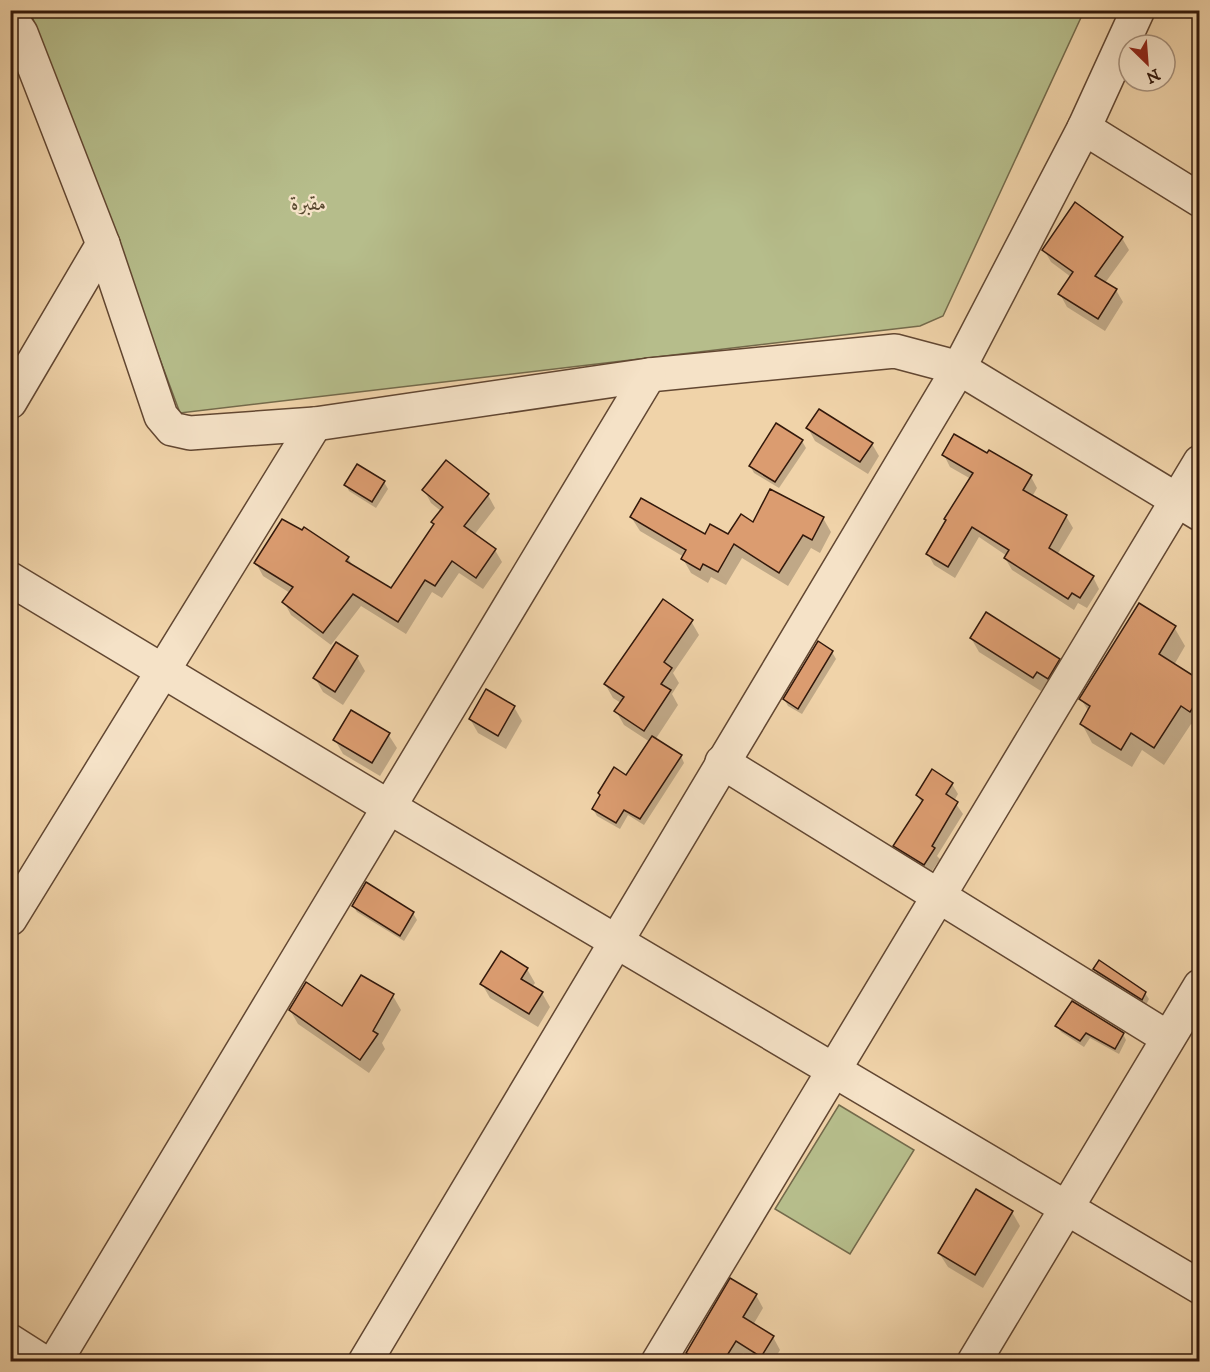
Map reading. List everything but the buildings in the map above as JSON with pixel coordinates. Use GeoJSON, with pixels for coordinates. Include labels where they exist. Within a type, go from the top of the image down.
{"type":"FeatureCollection","features":[{"type":"Feature","properties":{"kind":"street"},"geometry":{"type":"LineString","coordinates":[[364,1362],[958,368],[1084,128],[1138,10]]}},
{"type":"Feature","properties":{"kind":"street"},"geometry":{"type":"LineString","coordinates":[[10,17],[25,42],[103,244],[161,416],[172,429],[190,433],[315,424],[650,375],[894,351],[958,368],[1188,507]]}},
{"type":"Feature","properties":{"kind":"street"},"geometry":{"type":"LineString","coordinates":[[1084,128],[1200,200]]}},
{"type":"Feature","properties":{"kind":"street"},"geometry":{"type":"LineString","coordinates":[[10,402],[103,244]]}},
{"type":"Feature","properties":{"kind":"street"},"geometry":{"type":"LineString","coordinates":[[55,1362],[650,375]]}},
{"type":"Feature","properties":{"kind":"street"},"geometry":{"type":"LineString","coordinates":[[10,919],[315,424]]}},
{"type":"Feature","properties":{"kind":"street"},"geometry":{"type":"LineString","coordinates":[[658,1362],[937,896],[1188,507],[1200,462]]}},
{"type":"Feature","properties":{"kind":"street"},"geometry":{"type":"LineString","coordinates":[[10,579],[389,807],[1200,1287]]}},
{"type":"Feature","properties":{"kind":"street"},"geometry":{"type":"LineString","coordinates":[[722,762],[1168,1038]]}},
{"type":"Feature","properties":{"kind":"street"},"geometry":{"type":"LineString","coordinates":[[974,1362],[1200,986]]}},
{"type":"Feature","properties":{"kind":"street"},"geometry":{"type":"LineString","coordinates":[[10,1341],[43,1362]]}},
{"type":"Feature","properties":{"kind":"green space","name":"مقبرة"},"geometry":{"type":"Polygon","coordinates":[[[30,11],[1084,11],[943,316],[920,326],[180,413],[30,11]]]}},
{"type":"Feature","properties":{"kind":"green space"},"geometry":{"type":"Polygon","coordinates":[[[839,1105],[914,1150],[850,1254],[775,1209],[839,1105]]]}}]}
